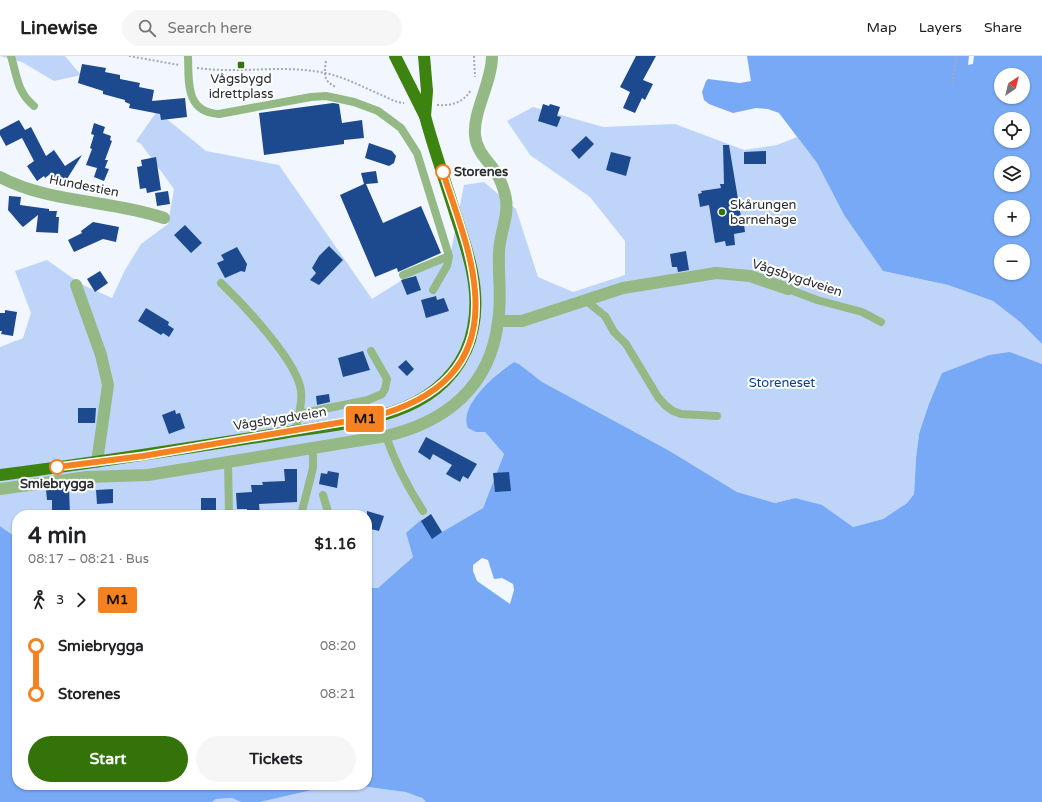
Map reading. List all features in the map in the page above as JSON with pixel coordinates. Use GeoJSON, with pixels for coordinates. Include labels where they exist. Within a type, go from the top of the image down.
{"type":"FeatureCollection","features":[{"type":"Feature","properties":{"kind":"main road","name":"Vågsbygdveien"},"geometry":{"type":"LineString","coordinates":[[0,475],[97,462],[372,417],[414,403],[434,391],[448,379],[458,366],[467,348],[473,329],[476,312],[473,274],[425,116],[395,56]]}},
{"type":"Feature","properties":{"kind":"main road","name":"Vågsbygdveien"},"geometry":{"type":"LineString","coordinates":[[424,56],[427,91],[425,116]]}},
{"type":"Feature","properties":{"kind":"street"},"geometry":{"type":"LineString","coordinates":[[0,489],[87,477],[148,475],[386,436],[413,429],[446,412],[463,397],[486,364],[492,349],[499,321],[499,251],[506,221],[507,208],[503,188],[495,171],[479,151],[474,135],[476,121],[491,69],[492,56]]}},
{"type":"Feature","properties":{"kind":"street","name":"Hundestien"},"geometry":{"type":"LineString","coordinates":[[0,177],[10,183],[47,193],[145,212],[164,218]]}},
{"type":"Feature","properties":{"kind":"street","name":"Vågsbygdveien"},"geometry":{"type":"LineString","coordinates":[[499,321],[522,322],[623,288],[716,273],[750,276],[788,289]]}},
{"type":"Feature","properties":{"kind":"street"},"geometry":{"type":"LineString","coordinates":[[76,285],[100,355],[108,385],[97,462]]}},
{"type":"Feature","properties":{"kind":"lane"},"geometry":{"type":"LineString","coordinates":[[11,56],[20,89],[25,98],[34,106]]}},
{"type":"Feature","properties":{"kind":"lane"},"geometry":{"type":"LineString","coordinates":[[188,56],[191,96],[197,106],[208,113],[219,114],[312,97],[326,96],[354,102],[388,117],[401,128],[414,146],[449,256],[447,266],[433,290]]}},
{"type":"Feature","properties":{"kind":"lane"},"geometry":{"type":"LineString","coordinates":[[402,275],[449,256]]}},
{"type":"Feature","properties":{"kind":"lane"},"geometry":{"type":"LineString","coordinates":[[222,283],[254,315],[298,378],[302,392],[296,430]]}},
{"type":"Feature","properties":{"kind":"lane","name":"Vågsbygdveien"},"geometry":{"type":"LineString","coordinates":[[788,289],[816,300],[862,312],[881,322]]}},
{"type":"Feature","properties":{"kind":"lane"},"geometry":{"type":"LineString","coordinates":[[585,300],[605,316],[614,332],[626,344],[658,397],[665,405],[673,411],[682,414],[717,416]]}},
{"type":"Feature","properties":{"kind":"lane","name":"Vågsbygdveien"},"geometry":{"type":"LineString","coordinates":[[299,414],[368,400],[382,394],[385,389],[387,379],[371,351]]}},
{"type":"Feature","properties":{"kind":"lane"},"geometry":{"type":"LineString","coordinates":[[386,436],[401,474],[423,511]]}},
{"type":"Feature","properties":{"kind":"lane"},"geometry":{"type":"LineString","coordinates":[[302,510],[313,468],[313,447]]}},
{"type":"Feature","properties":{"kind":"lane"},"geometry":{"type":"LineString","coordinates":[[228,461],[230,510]]}},
{"type":"Feature","properties":{"kind":"lane"},"geometry":{"type":"LineString","coordinates":[[323,495],[328,510]]}},
{"type":"Feature","properties":{"kind":"path"},"geometry":{"type":"LineString","coordinates":[[129,56],[215,71],[295,69],[324,72]]}},
{"type":"Feature","properties":{"kind":"path"},"geometry":{"type":"LineString","coordinates":[[952,83],[957,56]]}},
{"type":"Feature","properties":{"kind":"path"},"geometry":{"type":"LineString","coordinates":[[459,173],[468,171],[486,176],[495,171]]}},
{"type":"Feature","properties":{"kind":"green space"},"geometry":{"type":"Polygon","coordinates":[[[0,56],[65,56],[81,75],[54,81],[22,62],[0,56]]]}},
{"type":"Feature","properties":{"kind":"green space","name":"Storeneset"},"geometry":{"type":"Polygon","coordinates":[[[152,107],[206,151],[279,165],[372,299],[426,265],[450,256],[464,185],[484,182],[516,209],[538,277],[573,292],[625,275],[625,241],[590,197],[530,155],[507,121],[533,107],[603,127],[675,124],[744,150],[777,145],[797,137],[817,163],[844,215],[883,271],[948,285],[993,301],[1020,322],[1042,344],[1042,364],[1010,352],[919,434],[914,494],[907,503],[883,519],[853,527],[795,498],[775,503],[737,492],[668,450],[541,382],[519,364],[514,362],[498,373],[472,402],[476,432],[485,432],[504,454],[483,508],[442,532],[406,533],[413,557],[378,588],[372,588],[372,510],[12,510],[12,534],[0,526],[0,347],[23,338],[31,313],[15,271],[47,260],[81,284],[112,298],[125,270],[141,244],[168,224],[174,189],[141,144],[136,141],[155,114],[152,107]]]}},
{"type":"Feature","properties":{"kind":"green space"},"geometry":{"type":"Polygon","coordinates":[[[372,787],[412,793],[426,802],[260,802],[312,790],[372,790],[372,787]]]}},
{"type":"Feature","properties":{"kind":"green space"},"geometry":{"type":"Polygon","coordinates":[[[232,798],[241,802],[212,802],[215,799],[232,798]]]}},
{"type":"Feature","properties":{"kind":"water"},"geometry":{"type":"Polygon","coordinates":[[[747,56],[969,56],[968,65],[973,64],[974,56],[1042,56],[1042,344],[1020,322],[993,301],[948,285],[883,271],[844,215],[817,163],[779,113],[768,109],[756,108],[733,113],[709,104],[704,100],[702,92],[708,79],[740,83],[751,81],[747,56]]]}},
{"type":"Feature","properties":{"kind":"water"},"geometry":{"type":"Polygon","coordinates":[[[1010,352],[1042,364],[1042,802],[426,802],[422,798],[406,792],[372,787],[372,588],[378,588],[413,557],[406,533],[421,520],[442,532],[483,508],[504,454],[485,432],[476,432],[468,428],[466,419],[474,400],[481,390],[498,374],[514,362],[519,364],[542,382],[668,450],[737,492],[775,503],[795,498],[822,505],[853,527],[883,519],[907,503],[914,494],[919,434],[929,404],[942,373],[989,355],[1010,352]],[[482,558],[473,565],[473,571],[477,581],[510,604],[514,590],[513,584],[502,578],[494,579],[488,560],[482,558]]]}},
{"type":"Feature","properties":{"kind":"water"},"geometry":{"type":"Polygon","coordinates":[[[0,526],[12,534],[12,790],[312,790],[260,802],[241,802],[232,798],[216,799],[212,802],[0,802],[0,526]]]}},
{"type":"Feature","properties":{"kind":"building"},"geometry":{"type":"Polygon","coordinates":[[[636,56],[656,56],[643,80],[653,84],[645,100],[642,98],[635,113],[623,108],[630,92],[620,87],[636,56]]]}},
{"type":"Feature","properties":{"kind":"building"},"geometry":{"type":"Polygon","coordinates":[[[82,64],[106,68],[105,72],[120,75],[120,79],[140,83],[139,87],[154,90],[152,101],[185,98],[187,117],[161,120],[160,114],[129,108],[130,104],[125,102],[125,100],[103,94],[103,91],[78,83],[82,64]]]}},
{"type":"Feature","properties":{"kind":"building"},"geometry":{"type":"Polygon","coordinates":[[[333,103],[339,104],[342,123],[362,120],[364,138],[344,140],[344,144],[264,155],[259,113],[333,103]]]}},
{"type":"Feature","properties":{"kind":"building"},"geometry":{"type":"Polygon","coordinates":[[[543,104],[549,106],[550,104],[560,107],[557,116],[561,117],[557,127],[538,121],[543,104]]]}},
{"type":"Feature","properties":{"kind":"building"},"geometry":{"type":"Polygon","coordinates":[[[19,120],[25,130],[31,127],[46,156],[54,150],[65,166],[82,155],[67,179],[56,186],[49,175],[45,178],[44,176],[37,181],[27,166],[34,161],[22,138],[6,146],[0,135],[0,130],[19,120]]]}},
{"type":"Feature","properties":{"kind":"building"},"geometry":{"type":"Polygon","coordinates":[[[94,123],[105,127],[103,133],[111,136],[110,140],[112,141],[105,160],[108,160],[105,168],[109,169],[104,181],[94,177],[97,168],[86,165],[92,149],[90,148],[94,135],[91,134],[94,123]]]}},
{"type":"Feature","properties":{"kind":"building"},"geometry":{"type":"Polygon","coordinates":[[[586,136],[594,144],[579,159],[571,150],[586,136]]]}},
{"type":"Feature","properties":{"kind":"building"},"geometry":{"type":"Polygon","coordinates":[[[369,143],[392,151],[396,156],[394,163],[389,166],[365,158],[369,143]]]}},
{"type":"Feature","properties":{"kind":"building"},"geometry":{"type":"Polygon","coordinates":[[[723,145],[729,145],[741,217],[743,217],[745,232],[734,234],[735,245],[726,246],[725,241],[715,243],[709,205],[700,207],[698,194],[702,193],[701,191],[721,188],[720,184],[724,184],[723,145]]]}},
{"type":"Feature","properties":{"kind":"building"},"geometry":{"type":"Polygon","coordinates":[[[766,151],[766,164],[744,164],[744,152],[766,151]]]}},
{"type":"Feature","properties":{"kind":"building"},"geometry":{"type":"Polygon","coordinates":[[[611,152],[631,157],[626,176],[606,170],[611,152]]]}},
{"type":"Feature","properties":{"kind":"building"},"geometry":{"type":"Polygon","coordinates":[[[156,157],[161,190],[147,193],[146,188],[140,189],[137,167],[142,166],[141,160],[156,157]]]}},
{"type":"Feature","properties":{"kind":"building"},"geometry":{"type":"Polygon","coordinates":[[[376,171],[378,183],[366,184],[383,223],[421,206],[441,253],[398,272],[397,268],[375,277],[340,195],[364,184],[361,173],[376,171]]]}},
{"type":"Feature","properties":{"kind":"building"},"geometry":{"type":"Polygon","coordinates":[[[168,191],[170,204],[157,206],[155,193],[168,191]]]}},
{"type":"Feature","properties":{"kind":"building"},"geometry":{"type":"Polygon","coordinates":[[[9,196],[21,197],[20,205],[49,209],[49,211],[57,211],[56,217],[59,217],[58,233],[36,232],[38,215],[23,227],[8,210],[9,196]]]}},
{"type":"Feature","properties":{"kind":"building"},"geometry":{"type":"Polygon","coordinates":[[[93,222],[119,227],[116,242],[103,239],[74,252],[68,240],[82,233],[81,231],[93,222]]]}},
{"type":"Feature","properties":{"kind":"building"},"geometry":{"type":"Polygon","coordinates":[[[185,225],[202,243],[191,253],[174,235],[185,225]]]}},
{"type":"Feature","properties":{"kind":"building"},"geometry":{"type":"Polygon","coordinates":[[[329,246],[343,260],[319,285],[310,280],[316,273],[312,268],[319,256],[329,246]]]}},
{"type":"Feature","properties":{"kind":"building"},"geometry":{"type":"Polygon","coordinates":[[[237,247],[247,264],[245,272],[241,271],[225,278],[217,263],[224,260],[221,255],[237,247]]]}},
{"type":"Feature","properties":{"kind":"building"},"geometry":{"type":"Polygon","coordinates":[[[686,251],[689,270],[678,272],[677,267],[672,267],[670,254],[686,251]]]}},
{"type":"Feature","properties":{"kind":"building"},"geometry":{"type":"Polygon","coordinates":[[[100,271],[108,283],[95,292],[87,279],[100,271]]]}},
{"type":"Feature","properties":{"kind":"building"},"geometry":{"type":"Polygon","coordinates":[[[416,276],[421,290],[407,295],[401,280],[416,276]]]}},
{"type":"Feature","properties":{"kind":"building"},"geometry":{"type":"Polygon","coordinates":[[[436,296],[437,300],[444,298],[449,311],[426,318],[421,300],[436,296]]]}},
{"type":"Feature","properties":{"kind":"building"},"geometry":{"type":"Polygon","coordinates":[[[146,308],[169,322],[168,325],[174,329],[169,337],[163,333],[161,335],[138,321],[146,308]]]}},
{"type":"Feature","properties":{"kind":"building"},"geometry":{"type":"Polygon","coordinates":[[[5,310],[17,312],[13,336],[1,334],[2,331],[0,331],[0,313],[5,313],[5,310]]]}},
{"type":"Feature","properties":{"kind":"building"},"geometry":{"type":"Polygon","coordinates":[[[363,351],[370,370],[343,377],[338,358],[363,351]]]}},
{"type":"Feature","properties":{"kind":"building"},"geometry":{"type":"Polygon","coordinates":[[[406,360],[414,369],[407,376],[398,367],[406,360]]]}},
{"type":"Feature","properties":{"kind":"building"},"geometry":{"type":"Polygon","coordinates":[[[329,394],[330,402],[317,405],[316,396],[329,394]]]}},
{"type":"Feature","properties":{"kind":"building"},"geometry":{"type":"Polygon","coordinates":[[[78,408],[96,408],[95,423],[78,423],[78,408]]]}},
{"type":"Feature","properties":{"kind":"building"},"geometry":{"type":"Polygon","coordinates":[[[175,410],[176,414],[180,413],[185,428],[169,434],[162,415],[175,410]]]}},
{"type":"Feature","properties":{"kind":"building"},"geometry":{"type":"Polygon","coordinates":[[[426,437],[477,464],[468,479],[463,476],[460,482],[446,474],[452,465],[433,454],[430,460],[418,452],[426,437]]]}},
{"type":"Feature","properties":{"kind":"building"},"geometry":{"type":"Polygon","coordinates":[[[284,469],[297,469],[297,502],[259,504],[260,510],[237,509],[236,493],[252,492],[251,485],[263,485],[262,482],[285,481],[284,469]]]}},
{"type":"Feature","properties":{"kind":"building"},"geometry":{"type":"Polygon","coordinates":[[[328,471],[339,473],[337,488],[319,484],[321,473],[327,474],[328,471]]]}},
{"type":"Feature","properties":{"kind":"building"},"geometry":{"type":"Polygon","coordinates":[[[509,472],[511,491],[495,492],[493,473],[509,472]]]}},
{"type":"Feature","properties":{"kind":"building"},"geometry":{"type":"Polygon","coordinates":[[[69,488],[70,510],[52,510],[52,500],[47,500],[46,490],[69,488]]]}},
{"type":"Feature","properties":{"kind":"building"},"geometry":{"type":"Polygon","coordinates":[[[113,489],[113,503],[97,504],[96,490],[113,489]]]}},
{"type":"Feature","properties":{"kind":"building"},"geometry":{"type":"Polygon","coordinates":[[[201,498],[216,498],[216,510],[201,510],[201,498]]]}},
{"type":"Feature","properties":{"kind":"building"},"geometry":{"type":"Polygon","coordinates":[[[372,512],[384,516],[379,531],[372,529],[372,512]]]}},
{"type":"Feature","properties":{"kind":"building"},"geometry":{"type":"Polygon","coordinates":[[[431,514],[442,532],[432,539],[421,521],[431,514]]]}},
{"type":"Feature","properties":{"kind":"bus line","name":"M1"},"geometry":{"type":"LineString","coordinates":[[57,467],[143,456],[350,422],[394,412],[414,403],[434,391],[448,379],[462,359],[471,338],[476,312],[473,274],[470,260],[443,172]]}},
{"type":"Feature","properties":{"kind":"place","name":"Vågsbygd idrettplass"},"geometry":{"type":"Point","coordinates":[241,65]}},
{"type":"Feature","properties":{"kind":"place","name":"Storenes"},"geometry":{"type":"Point","coordinates":[443,172]}},
{"type":"Feature","properties":{"kind":"place","name":"Skårungen barnehage"},"geometry":{"type":"Point","coordinates":[722,212]}},
{"type":"Feature","properties":{"kind":"place","name":"Smiebrygga"},"geometry":{"type":"Point","coordinates":[57,467]}}]}
